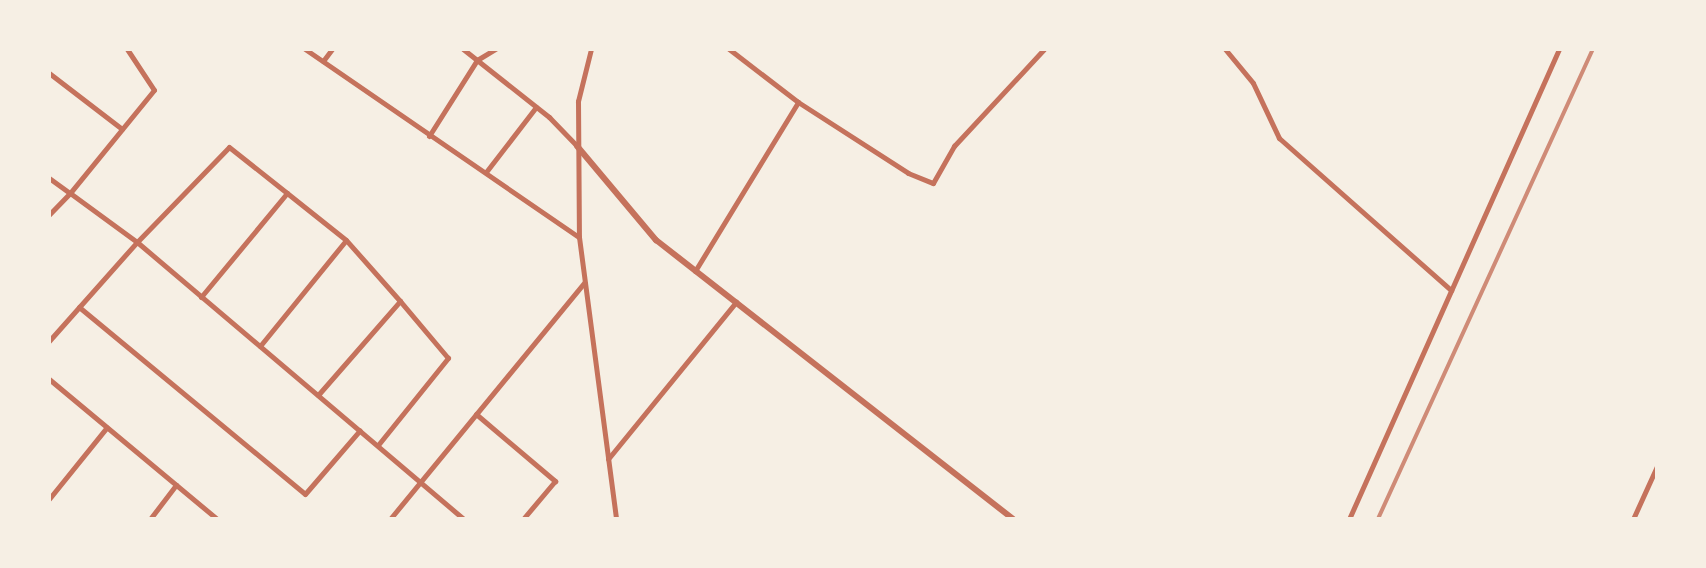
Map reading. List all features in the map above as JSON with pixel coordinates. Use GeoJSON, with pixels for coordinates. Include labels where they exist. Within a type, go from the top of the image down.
{"type":"FeatureCollection","features":[{"type":"Feature","properties":{"kind":"street"},"geometry":{"type":"LineString","coordinates":[[49,215],[154,90],[127,49]]}},
{"type":"Feature","properties":{"kind":"street"},"geometry":{"type":"LineString","coordinates":[[305,49],[579,237]]}},
{"type":"Feature","properties":{"kind":"street"},"geometry":{"type":"LineString","coordinates":[[323,61],[332,49]]}},
{"type":"Feature","properties":{"kind":"street"},"geometry":{"type":"LineString","coordinates":[[463,49],[536,107],[577,146],[632,215],[695,271],[1013,519]]}},
{"type":"Feature","properties":{"kind":"street"},"geometry":{"type":"LineString","coordinates":[[429,136],[477,60],[495,49]]}},
{"type":"Feature","properties":{"kind":"street"},"geometry":{"type":"LineString","coordinates":[[583,49],[590,52],[578,101],[579,237],[616,519]]}},
{"type":"Feature","properties":{"kind":"street"},"geometry":{"type":"LineString","coordinates":[[729,49],[798,102],[908,173],[933,183],[954,146],[1044,49]]}},
{"type":"Feature","properties":{"kind":"street"},"geometry":{"type":"LineString","coordinates":[[1225,49],[1253,83],[1279,138],[1451,290]]}},
{"type":"Feature","properties":{"kind":"street"},"geometry":{"type":"LineString","coordinates":[[1349,519],[1559,49]]}},
{"type":"Feature","properties":{"kind":"street"},"geometry":{"type":"LineString","coordinates":[[49,73],[122,129]]}},
{"type":"Feature","properties":{"kind":"street"},"geometry":{"type":"LineString","coordinates":[[695,271],[798,102]]}},
{"type":"Feature","properties":{"kind":"street"},"geometry":{"type":"LineString","coordinates":[[486,172],[536,107]]}},
{"type":"Feature","properties":{"kind":"street"},"geometry":{"type":"LineString","coordinates":[[49,341],[137,242],[229,147],[346,240],[448,358],[378,445]]}},
{"type":"Feature","properties":{"kind":"street"},"geometry":{"type":"LineString","coordinates":[[49,178],[137,242],[464,519]]}},
{"type":"Feature","properties":{"kind":"street"},"geometry":{"type":"LineString","coordinates":[[201,297],[287,193]]}},
{"type":"Feature","properties":{"kind":"street"},"geometry":{"type":"LineString","coordinates":[[260,346],[346,240]]}},
{"type":"Feature","properties":{"kind":"street"},"geometry":{"type":"LineString","coordinates":[[390,519],[584,283]]}},
{"type":"Feature","properties":{"kind":"street"},"geometry":{"type":"LineString","coordinates":[[318,395],[400,301]]}},
{"type":"Feature","properties":{"kind":"street"},"geometry":{"type":"LineString","coordinates":[[608,459],[736,302]]}},
{"type":"Feature","properties":{"kind":"street"},"geometry":{"type":"LineString","coordinates":[[79,307],[305,494],[360,430]]}},
{"type":"Feature","properties":{"kind":"street"},"geometry":{"type":"LineString","coordinates":[[49,379],[217,519]]}},
{"type":"Feature","properties":{"kind":"street"},"geometry":{"type":"LineString","coordinates":[[476,414],[555,481],[523,519]]}},
{"type":"Feature","properties":{"kind":"street"},"geometry":{"type":"LineString","coordinates":[[49,499],[107,427]]}},
{"type":"Feature","properties":{"kind":"street"},"geometry":{"type":"LineString","coordinates":[[1633,519],[1657,466]]}},
{"type":"Feature","properties":{"kind":"street"},"geometry":{"type":"LineString","coordinates":[[150,519],[176,485]]}},
{"type":"Feature","properties":{"kind":"railway"},"geometry":{"type":"LineString","coordinates":[[1378,519],[1593,49]]}}]}
